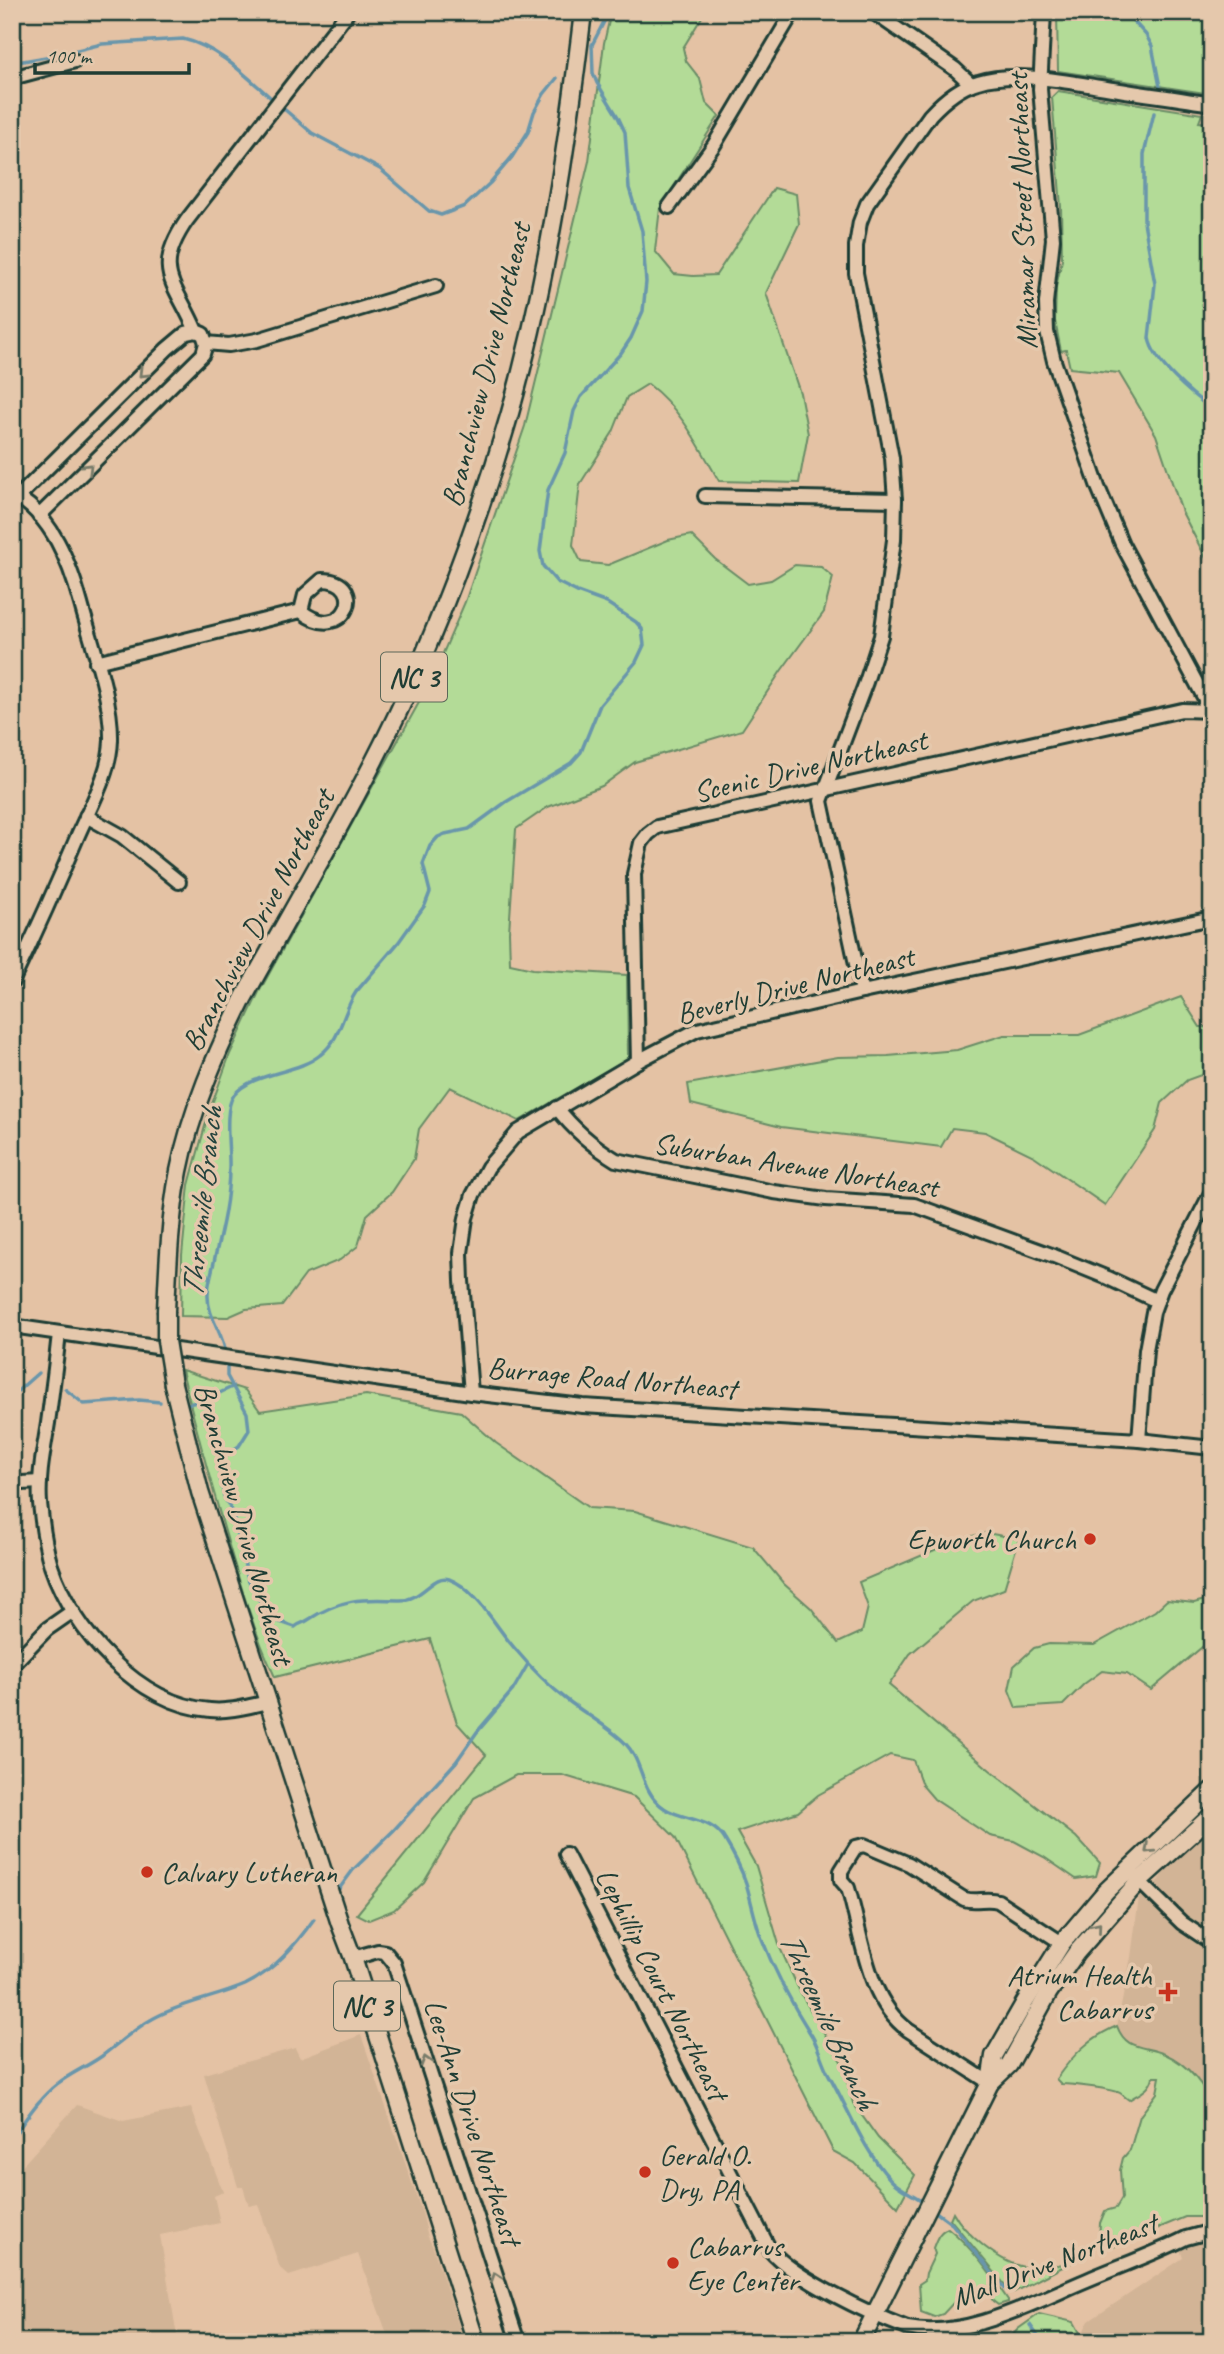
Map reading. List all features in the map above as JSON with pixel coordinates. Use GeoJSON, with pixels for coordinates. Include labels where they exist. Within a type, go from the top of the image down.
{"type":"FeatureCollection","features":[{"type":"Feature","properties":{"kind":"main road","name":"Branchview Drive Northeast"},"geometry":{"type":"LineString","coordinates":[[476,2342],[200,1492],[173,1384],[166,1341],[166,1311],[171,1226],[179,1170],[197,1104],[243,999],[390,728],[433,632],[470,541],[486,493],[535,312],[554,212],[583,12]]}},
{"type":"Feature","properties":{"kind":"main road"},"geometry":{"type":"LineString","coordinates":[[861,2342],[990,2083],[995,2056],[1024,2002],[1062,1943],[1091,1907],[1127,1869],[1212,1790]]}},
{"type":"Feature","properties":{"kind":"main road"},"geometry":{"type":"LineString","coordinates":[[990,2083],[1009,2065],[1049,1992],[1076,1953],[1139,1881],[1212,1815]]}},
{"type":"Feature","properties":{"kind":"street"},"geometry":{"type":"LineString","coordinates":[[196,331],[169,278],[168,266],[175,241],[187,220],[348,12]]}},
{"type":"Feature","properties":{"kind":"street"},"geometry":{"type":"LineString","coordinates":[[670,207],[713,145],[793,12]]}},
{"type":"Feature","properties":{"kind":"street"},"geometry":{"type":"LineString","coordinates":[[873,12],[955,69],[971,84]]}},
{"type":"Feature","properties":{"kind":"street","name":"Miramar Street Northeast"},"geometry":{"type":"LineString","coordinates":[[1044,12],[1040,80],[1052,212],[1052,256],[1046,303],[1047,332],[1054,361],[1098,487],[1122,544],[1205,699],[1208,711]]}},
{"type":"Feature","properties":{"kind":"street"},"geometry":{"type":"LineString","coordinates":[[12,78],[75,61]]}},
{"type":"Feature","properties":{"kind":"street"},"geometry":{"type":"LineString","coordinates":[[862,992],[821,802],[881,636],[894,540],[892,458],[856,273],[858,234],[867,204],[930,115],[941,103],[971,84],[997,78],[1056,80],[1212,104]]}},
{"type":"Feature","properties":{"kind":"street"},"geometry":{"type":"LineString","coordinates":[[206,343],[229,345],[257,340],[436,286]]}},
{"type":"Feature","properties":{"kind":"street"},"geometry":{"type":"LineString","coordinates":[[12,982],[107,768],[111,740],[110,718],[96,662],[78,594],[64,556],[39,516],[15,495],[167,349],[186,333],[196,331],[203,334],[206,343],[204,354],[39,516]]}},
{"type":"Feature","properties":{"kind":"street"},"geometry":{"type":"LineString","coordinates":[[705,495],[895,500]]}},
{"type":"Feature","properties":{"kind":"street"},"geometry":{"type":"LineString","coordinates":[[96,662],[301,611]]}},
{"type":"Feature","properties":{"kind":"street","name":"Scenic Drive Northeast"},"geometry":{"type":"LineString","coordinates":[[638,1061],[634,874],[641,843],[648,834],[665,825],[1182,710],[1208,711]]}},
{"type":"Feature","properties":{"kind":"street"},"geometry":{"type":"LineString","coordinates":[[86,816],[122,836],[179,882]]}},
{"type":"Feature","properties":{"kind":"street","name":"Beverly Drive Northeast"},"geometry":{"type":"LineString","coordinates":[[471,1393],[461,1253],[466,1218],[473,1195],[488,1167],[518,1132],[696,1030],[1212,918]]}},
{"type":"Feature","properties":{"kind":"street","name":"Suburban Avenue Northeast"},"geometry":{"type":"LineString","coordinates":[[558,1108],[578,1132],[597,1149],[616,1160],[774,1192],[914,1205],[1054,1256],[1157,1301]]}},
{"type":"Feature","properties":{"kind":"street"},"geometry":{"type":"LineString","coordinates":[[1139,1440],[1146,1350],[1157,1301],[1212,1191]]}},
{"type":"Feature","properties":{"kind":"street","name":"Burrage Road Northeast"},"geometry":{"type":"LineString","coordinates":[[12,1326],[471,1393],[583,1406],[1139,1440],[1212,1448]]}},
{"type":"Feature","properties":{"kind":"street"},"geometry":{"type":"LineString","coordinates":[[59,1333],[40,1482],[40,1501],[45,1542],[53,1571],[73,1611],[98,1646],[115,1663],[150,1689],[175,1702],[211,1710],[237,1709],[268,1702]]}},
{"type":"Feature","properties":{"kind":"street"},"geometry":{"type":"LineString","coordinates":[[12,1487],[22,1483],[40,1482]]}},
{"type":"Feature","properties":{"kind":"street"},"geometry":{"type":"LineString","coordinates":[[12,1665],[47,1629],[73,1611]]}},
{"type":"Feature","properties":{"kind":"street"},"geometry":{"type":"LineString","coordinates":[[990,2083],[908,2030],[890,2014],[870,1974],[848,1888],[841,1880],[841,1871],[856,1847],[864,1845],[909,1864],[964,1899],[973,1902],[987,1898],[998,1901],[1062,1943]]}},
{"type":"Feature","properties":{"kind":"street","name":"Lephillip Court Northeast"},"geometry":{"type":"LineString","coordinates":[[566,1854],[770,2250],[803,2277],[875,2314]]}},
{"type":"Feature","properties":{"kind":"street"},"geometry":{"type":"LineString","coordinates":[[1127,1869],[1182,1923],[1212,1943]]}},
{"type":"Feature","properties":{"kind":"street","name":"Lee-Ann Drive Northeast"},"geometry":{"type":"LineString","coordinates":[[353,1958],[378,1951],[385,1952],[394,1963],[517,2342]]}},
{"type":"Feature","properties":{"kind":"street","name":"Mall Drive Northeast"},"geometry":{"type":"LineString","coordinates":[[875,2314],[907,2328],[925,2332],[949,2330],[1004,2314],[1186,2238],[1212,2231]]}},
{"type":"Feature","properties":{"kind":"shaded area","name":"Atrium Health Cabarrus"},"geometry":{"type":"Polygon","coordinates":[[[1212,1829],[1212,2108],[1203,2090],[1165,2054],[1132,2045],[1121,2038],[1117,2026],[1131,1957],[1139,1897],[1160,1879],[1165,1868],[1212,1829]]]}},
{"type":"Feature","properties":{"kind":"shaded area"},"geometry":{"type":"Polygon","coordinates":[[[361,2035],[464,2342],[390,2342],[358,2254],[289,2276],[280,2268],[258,2204],[249,2206],[243,2187],[238,2187],[204,2074],[295,2048],[300,2058],[361,2035]]]}},
{"type":"Feature","properties":{"kind":"shaded area"},"geometry":{"type":"Polygon","coordinates":[[[77,2105],[123,2121],[191,2108],[223,2192],[214,2196],[220,2223],[160,2235],[178,2342],[141,2338],[12,2342],[12,2177],[77,2105]]]}},
{"type":"Feature","properties":{"kind":"shaded area"},"geometry":{"type":"Polygon","coordinates":[[[1212,2234],[1212,2342],[1087,2342],[1084,2330],[1089,2321],[1183,2258],[1180,2249],[1212,2234]]]}},
{"type":"Feature","properties":{"kind":"green space"},"geometry":{"type":"Polygon","coordinates":[[[611,12],[705,12],[683,48],[686,61],[700,79],[706,103],[719,116],[660,208],[655,251],[674,274],[716,275],[774,188],[796,194],[799,224],[766,293],[800,393],[808,434],[799,483],[719,481],[680,416],[648,384],[627,397],[613,432],[580,484],[573,545],[581,562],[608,565],[668,540],[691,535],[715,559],[748,584],[771,580],[795,565],[821,567],[833,577],[824,612],[742,730],[635,762],[602,786],[548,807],[516,829],[509,932],[510,964],[533,969],[627,975],[628,1058],[519,1121],[450,1087],[419,1129],[414,1159],[392,1192],[367,1215],[358,1246],[340,1260],[306,1274],[282,1306],[246,1309],[228,1317],[181,1316],[182,1255],[189,1185],[208,1115],[230,1054],[259,992],[432,679],[465,602],[525,426],[589,161],[604,43],[611,12]]]}},
{"type":"Feature","properties":{"kind":"green space"},"geometry":{"type":"Polygon","coordinates":[[[1057,12],[1212,12],[1212,94],[1058,71],[1057,12]]]}},
{"type":"Feature","properties":{"kind":"green space"},"geometry":{"type":"Polygon","coordinates":[[[1058,91],[1202,114],[1199,122],[1212,123],[1212,570],[1182,512],[1156,435],[1119,373],[1070,368],[1066,350],[1061,351],[1055,321],[1056,287],[1062,260],[1061,207],[1052,97],[1058,91]]]}},
{"type":"Feature","properties":{"kind":"green space"},"geometry":{"type":"Polygon","coordinates":[[[1181,997],[1200,1027],[1212,1027],[1212,1071],[1187,1080],[1162,1103],[1155,1130],[1105,1205],[1034,1156],[985,1132],[952,1128],[941,1147],[781,1127],[691,1104],[688,1084],[838,1057],[957,1050],[1004,1035],[1079,1035],[1181,997]]]}},
{"type":"Feature","properties":{"kind":"green space"},"geometry":{"type":"Polygon","coordinates":[[[182,1370],[245,1390],[260,1411],[366,1395],[461,1412],[496,1443],[589,1508],[635,1511],[753,1547],[784,1584],[811,1608],[838,1643],[862,1632],[868,1607],[859,1582],[963,1538],[987,1533],[1019,1539],[1004,1589],[973,1601],[910,1654],[889,1685],[990,1770],[1076,1837],[1100,1863],[1096,1876],[1076,1879],[1014,1841],[990,1836],[934,1799],[922,1785],[913,1760],[890,1755],[818,1795],[798,1812],[737,1832],[756,1866],[780,1948],[801,1994],[842,2063],[853,2103],[878,2138],[915,2175],[898,2207],[855,2163],[833,2151],[675,1837],[634,1797],[562,1775],[516,1775],[474,1798],[424,1882],[394,1910],[369,1920],[357,1914],[486,1755],[457,1723],[430,1639],[275,1677],[237,1572],[182,1370]]]}},
{"type":"Feature","properties":{"kind":"green space"},"geometry":{"type":"Polygon","coordinates":[[[1212,1598],[1212,1635],[1208,1642],[1151,1690],[1127,1674],[1102,1671],[1063,1705],[1016,1708],[1009,1690],[1014,1666],[1034,1648],[1049,1644],[1094,1645],[1155,1611],[1167,1600],[1194,1603],[1212,1598]]]}},
{"type":"Feature","properties":{"kind":"green space"},"geometry":{"type":"Polygon","coordinates":[[[1117,2026],[1125,2040],[1165,2054],[1181,2063],[1206,2093],[1212,2113],[1212,2172],[1208,2207],[1211,2211],[1202,2217],[1185,2217],[1115,2246],[1104,2246],[1099,2242],[1100,2223],[1105,2211],[1116,2208],[1122,2198],[1120,2170],[1123,2158],[1130,2150],[1140,2116],[1157,2093],[1160,2077],[1153,2077],[1147,2088],[1129,2100],[1116,2091],[1061,2084],[1056,2079],[1083,2048],[1117,2026]]]}},
{"type":"Feature","properties":{"kind":"green space"},"geometry":{"type":"Polygon","coordinates":[[[953,2212],[984,2246],[1015,2265],[1037,2268],[1074,2261],[1014,2292],[1010,2291],[950,2219],[953,2212]]]}},
{"type":"Feature","properties":{"kind":"green space"},"geometry":{"type":"Polygon","coordinates":[[[948,2228],[981,2262],[1008,2302],[998,2305],[986,2287],[955,2301],[943,2314],[934,2317],[921,2312],[919,2284],[925,2280],[935,2254],[933,2248],[937,2239],[942,2231],[948,2228]]]}},
{"type":"Feature","properties":{"kind":"green space"},"geometry":{"type":"Polygon","coordinates":[[[1039,2314],[1074,2322],[1085,2342],[1012,2342],[1012,2336],[1018,2329],[1039,2314]]]}},
{"type":"Feature","properties":{"kind":"waterway","name":"Threemile Branch"},"geometry":{"type":"LineString","coordinates":[[226,1354],[210,1310],[208,1294],[226,1202],[229,1179],[228,1120],[234,1095],[242,1087],[263,1077],[310,1061],[327,1048],[333,1041],[356,992],[398,943],[425,905],[430,892],[423,864],[430,846],[438,837],[469,829],[506,802],[571,763],[581,752],[600,705],[636,662],[644,645],[642,629],[636,622],[607,603],[557,582],[543,566],[540,551],[548,490],[565,453],[574,411],[581,397],[621,353],[643,311],[646,282],[642,231],[629,188],[625,132],[593,73],[592,45],[609,12]]}},
{"type":"Feature","properties":{"kind":"waterway"},"geometry":{"type":"LineString","coordinates":[[1125,12],[1146,35],[1152,46],[1160,87]]}},
{"type":"Feature","properties":{"kind":"waterway"},"geometry":{"type":"LineString","coordinates":[[12,63],[102,44],[183,39],[219,55],[271,98]]}},
{"type":"Feature","properties":{"kind":"waterway"},"geometry":{"type":"LineString","coordinates":[[284,109],[312,133],[380,169],[429,211],[441,215],[465,206],[490,183],[512,157],[528,132],[534,112],[557,78]]}},
{"type":"Feature","properties":{"kind":"waterway"},"geometry":{"type":"LineString","coordinates":[[1154,113],[1144,154],[1144,222],[1155,284],[1149,338],[1165,367],[1184,387],[1212,409]]}},
{"type":"Feature","properties":{"kind":"waterway","name":"Threemile Branch"},"geometry":{"type":"LineString","coordinates":[[227,1361],[227,1376],[247,1413],[249,1430],[239,1446],[217,1462],[224,1496],[233,1514],[248,1579],[269,1618],[295,1627],[330,1608],[351,1601],[414,1597],[443,1578],[459,1584],[469,1592],[540,1676],[625,1743],[635,1757],[652,1797],[658,1803],[675,1813],[711,1826],[725,1840],[744,1877],[758,1928],[771,1961],[864,2142],[890,2179],[925,2203]]}},
{"type":"Feature","properties":{"kind":"waterway"},"geometry":{"type":"LineString","coordinates":[[12,1396],[38,1373]]}},
{"type":"Feature","properties":{"kind":"waterway"},"geometry":{"type":"LineString","coordinates":[[187,1404],[203,1401],[232,1387]]}},
{"type":"Feature","properties":{"kind":"waterway"},"geometry":{"type":"LineString","coordinates":[[65,1389],[84,1404],[139,1400],[160,1402]]}},
{"type":"Feature","properties":{"kind":"waterway"},"geometry":{"type":"LineString","coordinates":[[339,1889],[353,1870],[456,1762],[477,1732],[513,1690],[528,1664]]}},
{"type":"Feature","properties":{"kind":"waterway"},"geometry":{"type":"LineString","coordinates":[[12,2138],[38,2103],[62,2080],[102,2056],[154,2018],[256,1979],[284,1956],[314,1919]]}},
{"type":"Feature","properties":{"kind":"waterway","name":"Threemile Branch"},"geometry":{"type":"LineString","coordinates":[[933,2210],[952,2224],[1006,2290]]}},
{"type":"Feature","properties":{"kind":"waterway","name":"Threemile Branch"},"geometry":{"type":"LineString","coordinates":[[1030,2325],[1042,2342]]}},
{"type":"Feature","properties":{"kind":"place","name":"Epworth Church"},"geometry":{"type":"Point","coordinates":[1090,1539]}},
{"type":"Feature","properties":{"kind":"place","name":"Calvary Lutheran"},"geometry":{"type":"Point","coordinates":[147,1872]}},
{"type":"Feature","properties":{"kind":"place","name":"Atrium Health Cabarrus"},"geometry":{"type":"Point","coordinates":[1168,1992]}},
{"type":"Feature","properties":{"kind":"place","name":"Gerald O. Dry, PA"},"geometry":{"type":"Point","coordinates":[645,2172]}},
{"type":"Feature","properties":{"kind":"place","name":"Cabarrus Eye Center"},"geometry":{"type":"Point","coordinates":[673,2263]}}]}
